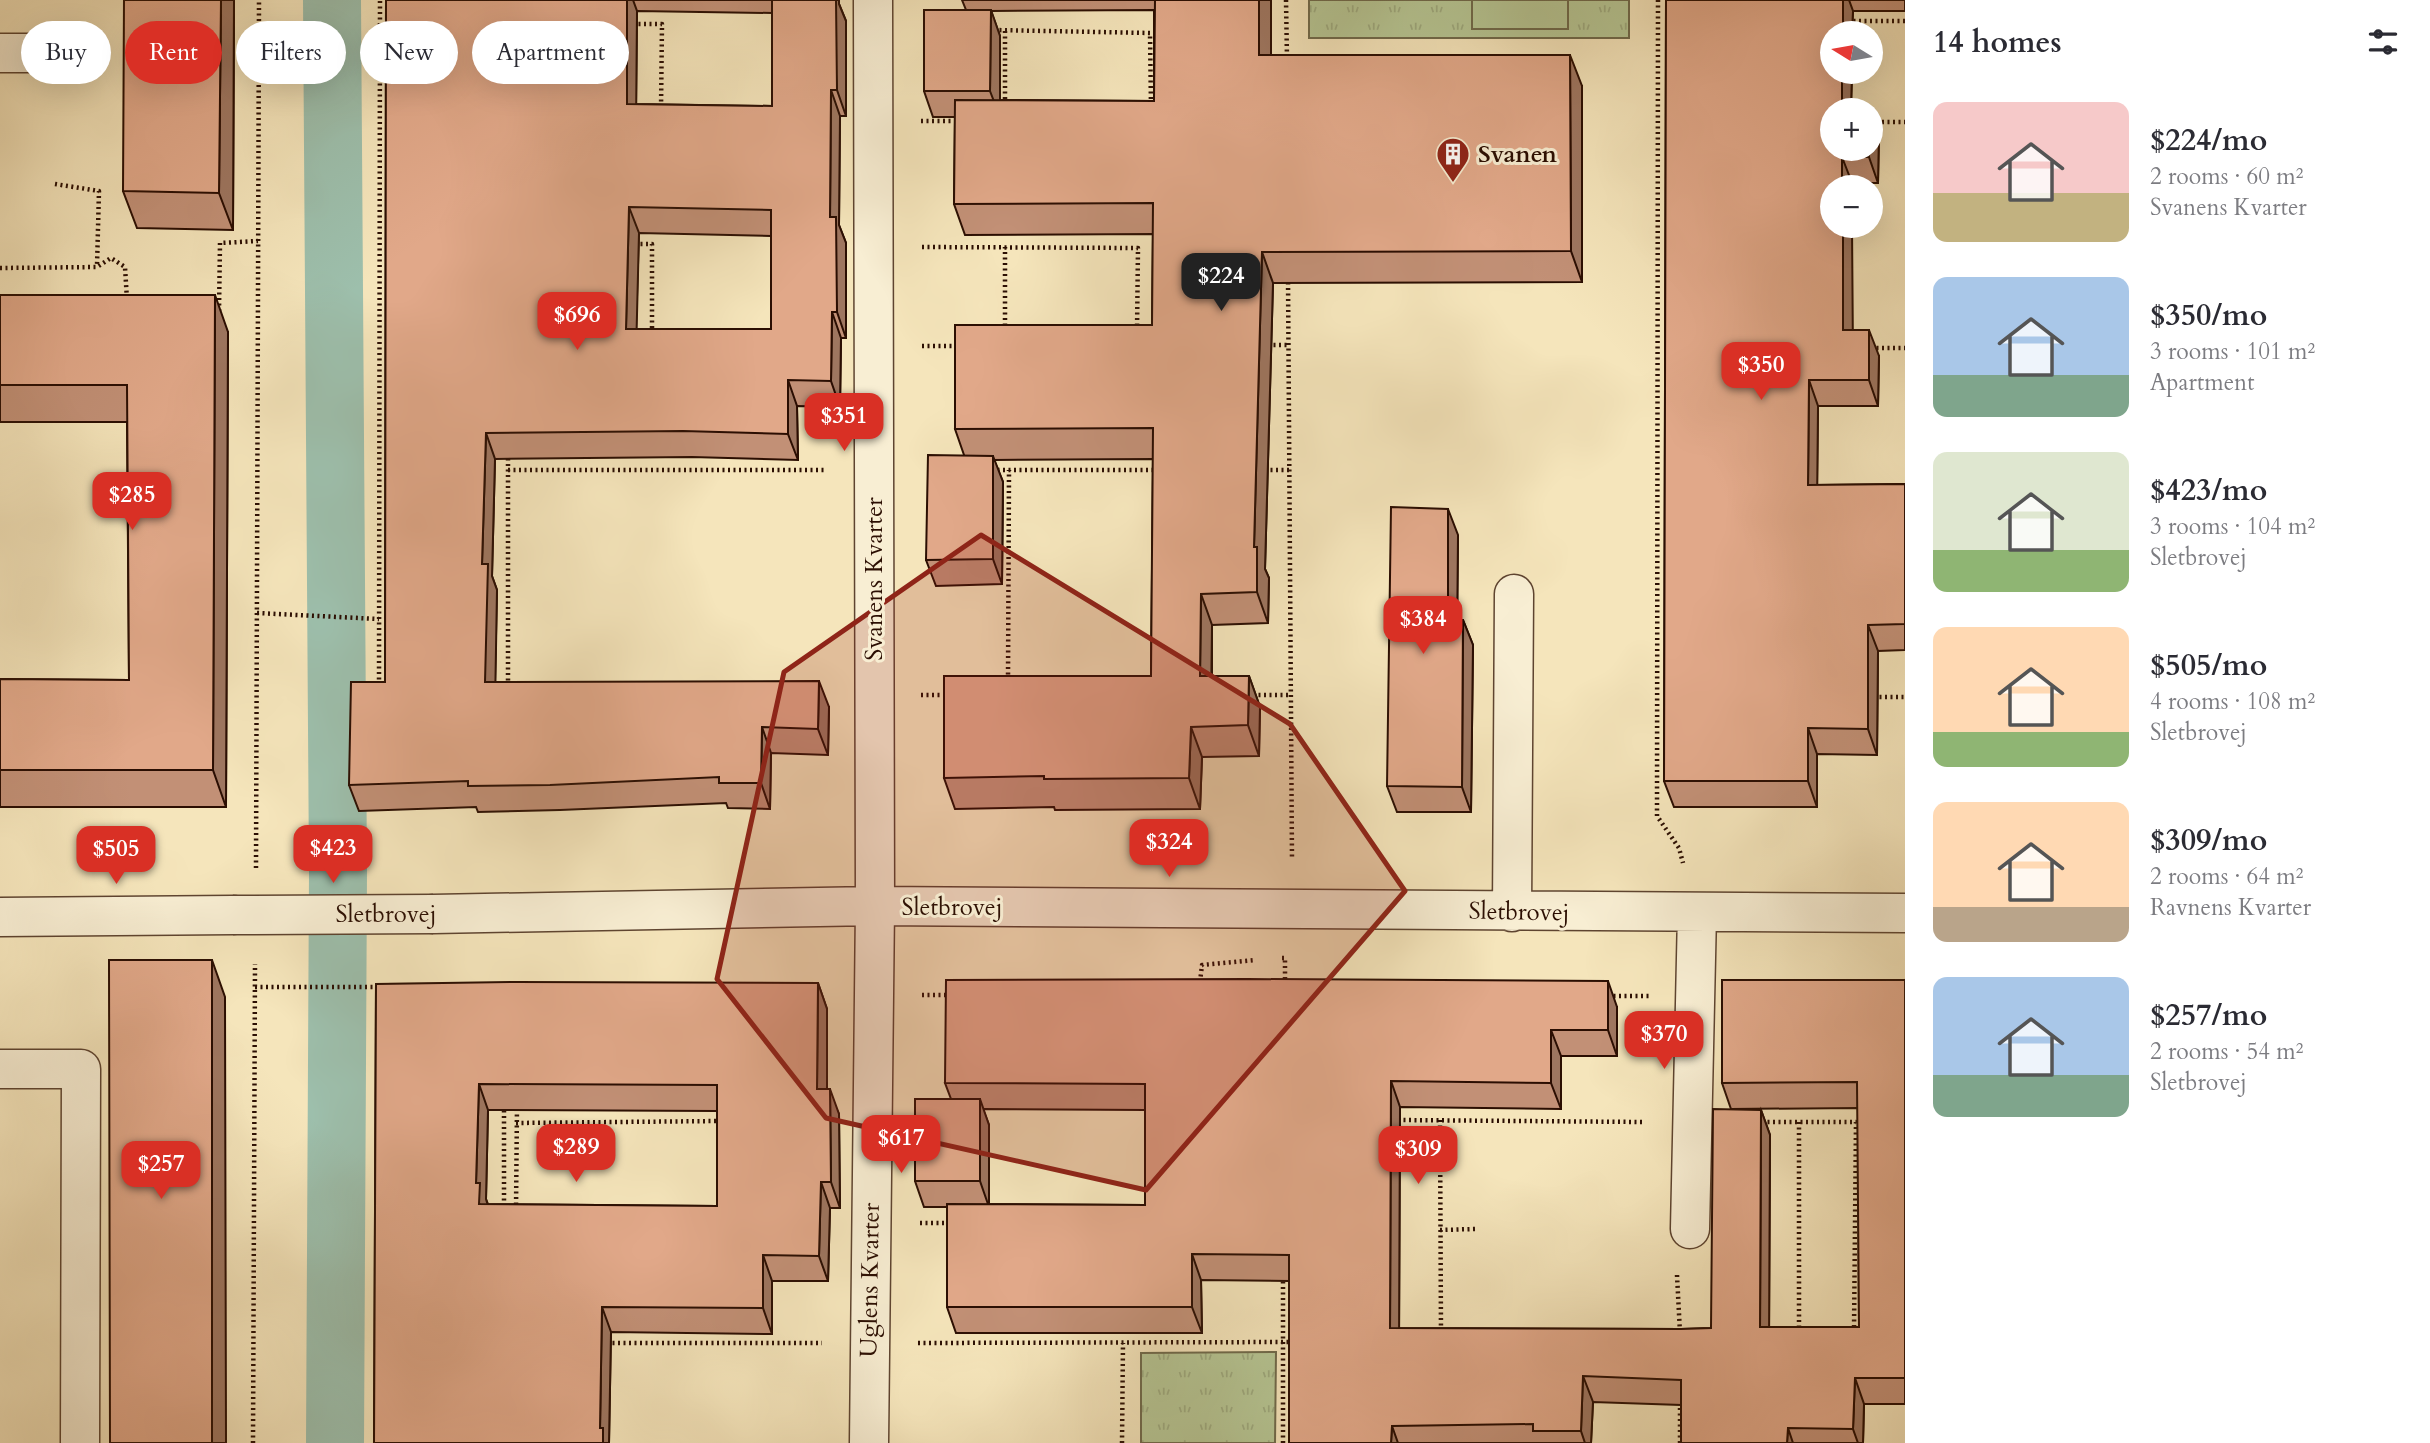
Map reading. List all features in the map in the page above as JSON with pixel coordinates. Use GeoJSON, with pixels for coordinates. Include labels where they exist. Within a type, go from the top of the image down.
{"type":"FeatureCollection","features":[{"type":"Feature","properties":{"kind":"street","name":"Svanens Kvarter"},"geometry":{"type":"LineString","coordinates":[[873,0],[875,906]]}},
{"type":"Feature","properties":{"kind":"street"},"geometry":{"type":"LineString","coordinates":[[0,53],[21,53]]}},
{"type":"Feature","properties":{"kind":"street"},"geometry":{"type":"LineString","coordinates":[[1512,912],[1514,594]]}},
{"type":"Feature","properties":{"kind":"street","name":"Sletbrovej"},"geometry":{"type":"LineString","coordinates":[[0,917],[433,914],[875,906],[1905,913]]}},
{"type":"Feature","properties":{"kind":"street","name":"Uglens Kvarter"},"geometry":{"type":"LineString","coordinates":[[869,1443],[875,906]]}},
{"type":"Feature","properties":{"kind":"street"},"geometry":{"type":"LineString","coordinates":[[1690,1230],[1697,913]]}},
{"type":"Feature","properties":{"kind":"street"},"geometry":{"type":"LineString","coordinates":[[0,1069],[81,1069],[80,1443]]}},
{"type":"Feature","properties":{"kind":"path"},"geometry":{"type":"LineString","coordinates":[[256,876],[259,0]]}},
{"type":"Feature","properties":{"kind":"path"},"geometry":{"type":"LineString","coordinates":[[379,698],[380,0]]}},
{"type":"Feature","properties":{"kind":"path"},"geometry":{"type":"LineString","coordinates":[[1286,0],[1287,68]]}},
{"type":"Feature","properties":{"kind":"path"},"geometry":{"type":"LineString","coordinates":[[1658,0],[1657,816],[1679,848],[1697,913]]}},
{"type":"Feature","properties":{"kind":"path"},"geometry":{"type":"LineString","coordinates":[[1658,21],[1671,21]]}},
{"type":"Feature","properties":{"kind":"path"},"geometry":{"type":"LineString","coordinates":[[1883,21],[1905,21]]}},
{"type":"Feature","properties":{"kind":"path"},"geometry":{"type":"LineString","coordinates":[[992,30],[1150,33],[1151,109]]}},
{"type":"Feature","properties":{"kind":"path"},"geometry":{"type":"LineString","coordinates":[[1005,31],[1005,108]]}},
{"type":"Feature","properties":{"kind":"path"},"geometry":{"type":"LineString","coordinates":[[1883,122],[1905,122]]}},
{"type":"Feature","properties":{"kind":"path"},"geometry":{"type":"LineString","coordinates":[[55,184],[99,191],[97,267]]}},
{"type":"Feature","properties":{"kind":"path"},"geometry":{"type":"LineString","coordinates":[[219,318],[220,243],[258,241]]}},
{"type":"Feature","properties":{"kind":"path"},"geometry":{"type":"LineString","coordinates":[[1657,246],[1671,246]]}},
{"type":"Feature","properties":{"kind":"path"},"geometry":{"type":"LineString","coordinates":[[874,247],[1138,248],[1137,334]]}},
{"type":"Feature","properties":{"kind":"path"},"geometry":{"type":"LineString","coordinates":[[1005,247],[1005,333]]}},
{"type":"Feature","properties":{"kind":"path"},"geometry":{"type":"LineString","coordinates":[[0,268],[97,267],[111,258],[125,267],[127,303]]}},
{"type":"Feature","properties":{"kind":"path"},"geometry":{"type":"LineString","coordinates":[[1288,275],[1292,860]]}},
{"type":"Feature","properties":{"kind":"path"},"geometry":{"type":"LineString","coordinates":[[379,285],[392,285]]}},
{"type":"Feature","properties":{"kind":"path"},"geometry":{"type":"LineString","coordinates":[[1858,348],[1905,348]]}},
{"type":"Feature","properties":{"kind":"path"},"geometry":{"type":"LineString","coordinates":[[508,444],[508,695]]}},
{"type":"Feature","properties":{"kind":"path"},"geometry":{"type":"LineString","coordinates":[[1008,682],[1009,470]]}},
{"type":"Feature","properties":{"kind":"path"},"geometry":{"type":"LineString","coordinates":[[1154,470],[1154,483]]}},
{"type":"Feature","properties":{"kind":"path"},"geometry":{"type":"LineString","coordinates":[[1657,472],[1671,472]]}},
{"type":"Feature","properties":{"kind":"path"},"geometry":{"type":"LineString","coordinates":[[257,613],[379,619]]}},
{"type":"Feature","properties":{"kind":"path"},"geometry":{"type":"LineString","coordinates":[[875,695],[955,695]]}},
{"type":"Feature","properties":{"kind":"path"},"geometry":{"type":"LineString","coordinates":[[1250,695],[1291,695]]}},
{"type":"Feature","properties":{"kind":"path"},"geometry":{"type":"LineString","coordinates":[[1863,696],[1905,697]]}},
{"type":"Feature","properties":{"kind":"path"},"geometry":{"type":"LineString","coordinates":[[1657,697],[1670,697]]}},
{"type":"Feature","properties":{"kind":"path"},"geometry":{"type":"LineString","coordinates":[[1271,959],[1285,958],[1284,985]]}},
{"type":"Feature","properties":{"kind":"path"},"geometry":{"type":"LineString","coordinates":[[253,1443],[255,959]]}},
{"type":"Feature","properties":{"kind":"path"},"geometry":{"type":"LineString","coordinates":[[1199,994],[1202,965],[1257,960]]}},
{"type":"Feature","properties":{"kind":"path"},"geometry":{"type":"LineString","coordinates":[[255,987],[392,987]]}},
{"type":"Feature","properties":{"kind":"path"},"geometry":{"type":"LineString","coordinates":[[874,995],[955,995]]}},
{"type":"Feature","properties":{"kind":"path"},"geometry":{"type":"LineString","coordinates":[[1598,996],[1695,996]]}},
{"type":"Feature","properties":{"kind":"path"},"geometry":{"type":"LineString","coordinates":[[516,1221],[517,1095]]}},
{"type":"Feature","properties":{"kind":"path"},"geometry":{"type":"LineString","coordinates":[[504,1097],[504,1221]]}},
{"type":"Feature","properties":{"kind":"path"},"geometry":{"type":"LineString","coordinates":[[1440,1120],[1441,1342]]}},
{"type":"Feature","properties":{"kind":"path"},"geometry":{"type":"LineString","coordinates":[[516,1123],[723,1121]]}},
{"type":"Feature","properties":{"kind":"path"},"geometry":{"type":"LineString","coordinates":[[1799,1122],[1799,1343]]}},
{"type":"Feature","properties":{"kind":"path"},"geometry":{"type":"LineString","coordinates":[[1856,1122],[1868,1122]]}},
{"type":"Feature","properties":{"kind":"path"},"geometry":{"type":"LineString","coordinates":[[1440,1230],[1475,1229]]}},
{"type":"Feature","properties":{"kind":"path"},"geometry":{"type":"LineString","coordinates":[[1283,1264],[1283,1443]]}},
{"type":"Feature","properties":{"kind":"path"},"geometry":{"type":"LineString","coordinates":[[1676,1267],[1680,1343]]}},
{"type":"Feature","properties":{"kind":"path"},"geometry":{"type":"LineString","coordinates":[[598,1343],[1296,1342]]}},
{"type":"Feature","properties":{"kind":"path"},"geometry":{"type":"LineString","coordinates":[[1122,1443],[1123,1343]]}},
{"type":"Feature","properties":{"kind":"path"},"geometry":{"type":"LineString","coordinates":[[1680,1393],[1680,1443]]}},
{"type":"Feature","properties":{"kind":"highlighted area"},"geometry":{"type":"Polygon","coordinates":[[[981,535],[1290,724],[1405,891],[1146,1190],[826,1118],[717,979],[784,672],[981,535]]]}},
{"type":"Feature","properties":{"kind":"green space"},"geometry":{"type":"Polygon","coordinates":[[[1309,0],[1629,0],[1629,38],[1309,38],[1309,0]]]}},
{"type":"Feature","properties":{"kind":"green space"},"geometry":{"type":"Polygon","coordinates":[[[1472,0],[1568,0],[1568,29],[1472,29],[1472,0]]]}},
{"type":"Feature","properties":{"kind":"green space"},"geometry":{"type":"Polygon","coordinates":[[[1276,1352],[1275,1443],[1141,1443],[1141,1353],[1276,1352]]]}},
{"type":"Feature","properties":{"kind":"building"},"geometry":{"type":"Polygon","coordinates":[[[124,0],[221,0],[221,21],[125,21],[125,84],[220,84],[219,193],[123,191],[124,0]]]}},
{"type":"Feature","properties":{"kind":"building"},"geometry":{"type":"Polygon","coordinates":[[[386,0],[627,0],[627,21],[472,21],[472,84],[627,84],[627,104],[772,106],[772,0],[836,0],[837,90],[831,90],[830,217],[836,217],[837,312],[832,312],[831,381],[788,380],[788,434],[683,431],[486,433],[482,564],[488,564],[485,682],[819,681],[818,729],[762,727],[761,783],[719,783],[719,777],[550,785],[468,786],[468,781],[349,785],[351,682],[385,682],[386,84],[458,84],[458,21],[386,21],[386,0]],[[629,207],[626,329],[771,329],[771,210],[629,207]]]}},
{"type":"Feature","properties":{"kind":"building"},"geometry":{"type":"Polygon","coordinates":[[[1155,0],[1259,0],[1259,55],[1570,55],[1571,251],[1262,252],[1254,547],[1257,547],[1257,592],[1201,594],[1200,676],[1249,676],[1248,725],[1191,727],[1189,778],[944,778],[944,676],[1151,676],[1153,428],[955,429],[955,325],[1152,325],[1153,203],[954,204],[955,100],[1154,101],[1155,0]]]}},
{"type":"Feature","properties":{"kind":"building"},"geometry":{"type":"Polygon","coordinates":[[[1666,0],[1843,0],[1843,21],[1820,21],[1820,84],[1842,84],[1842,98],[1820,98],[1820,161],[1842,161],[1842,175],[1820,175],[1820,238],[1843,238],[1843,330],[1869,330],[1869,380],[1809,380],[1808,485],[1905,484],[1905,624],[1868,625],[1868,729],[1808,728],[1808,781],[1664,781],[1666,0]]]}},
{"type":"Feature","properties":{"kind":"building"},"geometry":{"type":"Polygon","coordinates":[[[924,10],[991,10],[990,91],[924,91],[924,10]]]}},
{"type":"Feature","properties":{"kind":"building"},"geometry":{"type":"Polygon","coordinates":[[[0,295],[215,295],[213,770],[0,770],[0,679],[129,680],[127,385],[0,385],[0,295]]]}},
{"type":"Feature","properties":{"kind":"building"},"geometry":{"type":"Polygon","coordinates":[[[928,455],[993,456],[993,559],[926,560],[928,455]]]}},
{"type":"Feature","properties":{"kind":"building"},"geometry":{"type":"Polygon","coordinates":[[[1391,507],[1448,509],[1448,620],[1463,620],[1462,787],[1387,786],[1391,507]]]}},
{"type":"Feature","properties":{"kind":"building"},"geometry":{"type":"Polygon","coordinates":[[[109,960],[212,960],[212,1443],[110,1443],[109,960]]]}},
{"type":"Feature","properties":{"kind":"building"},"geometry":{"type":"Polygon","coordinates":[[[946,980],[1608,981],[1608,1030],[1551,1030],[1551,1083],[1391,1081],[1390,1328],[1681,1329],[1711,1328],[1713,1109],[1761,1110],[1760,1327],[1859,1327],[1857,1082],[1722,1083],[1722,980],[1905,980],[1905,1378],[1855,1378],[1853,1429],[1788,1428],[1787,1443],[1681,1443],[1681,1380],[1583,1376],[1581,1431],[1533,1431],[1533,1424],[1392,1426],[1391,1443],[1289,1443],[1289,1255],[1192,1254],[1192,1307],[947,1307],[947,1204],[1145,1205],[1145,1084],[945,1083],[946,980]]]}},
{"type":"Feature","properties":{"kind":"building"},"geometry":{"type":"Polygon","coordinates":[[[818,983],[817,1089],[830,1089],[831,1182],[821,1182],[819,1256],[763,1255],[763,1308],[602,1307],[600,1428],[603,1428],[603,1443],[374,1443],[376,984],[818,983]],[[479,1084],[476,1183],[480,1183],[479,1204],[717,1206],[717,1085],[479,1084]]]}},
{"type":"Feature","properties":{"kind":"building"},"geometry":{"type":"Polygon","coordinates":[[[915,1099],[980,1099],[980,1181],[915,1181],[915,1099]]]}},
{"type":"Feature","properties":{"kind":"waterway"},"geometry":{"type":"LineString","coordinates":[[332,0],[338,872],[335,1443]]}},
{"type":"Feature","properties":{"kind":"place","name":"Svanen"},"geometry":{"type":"Point","coordinates":[1453,184]}}]}
